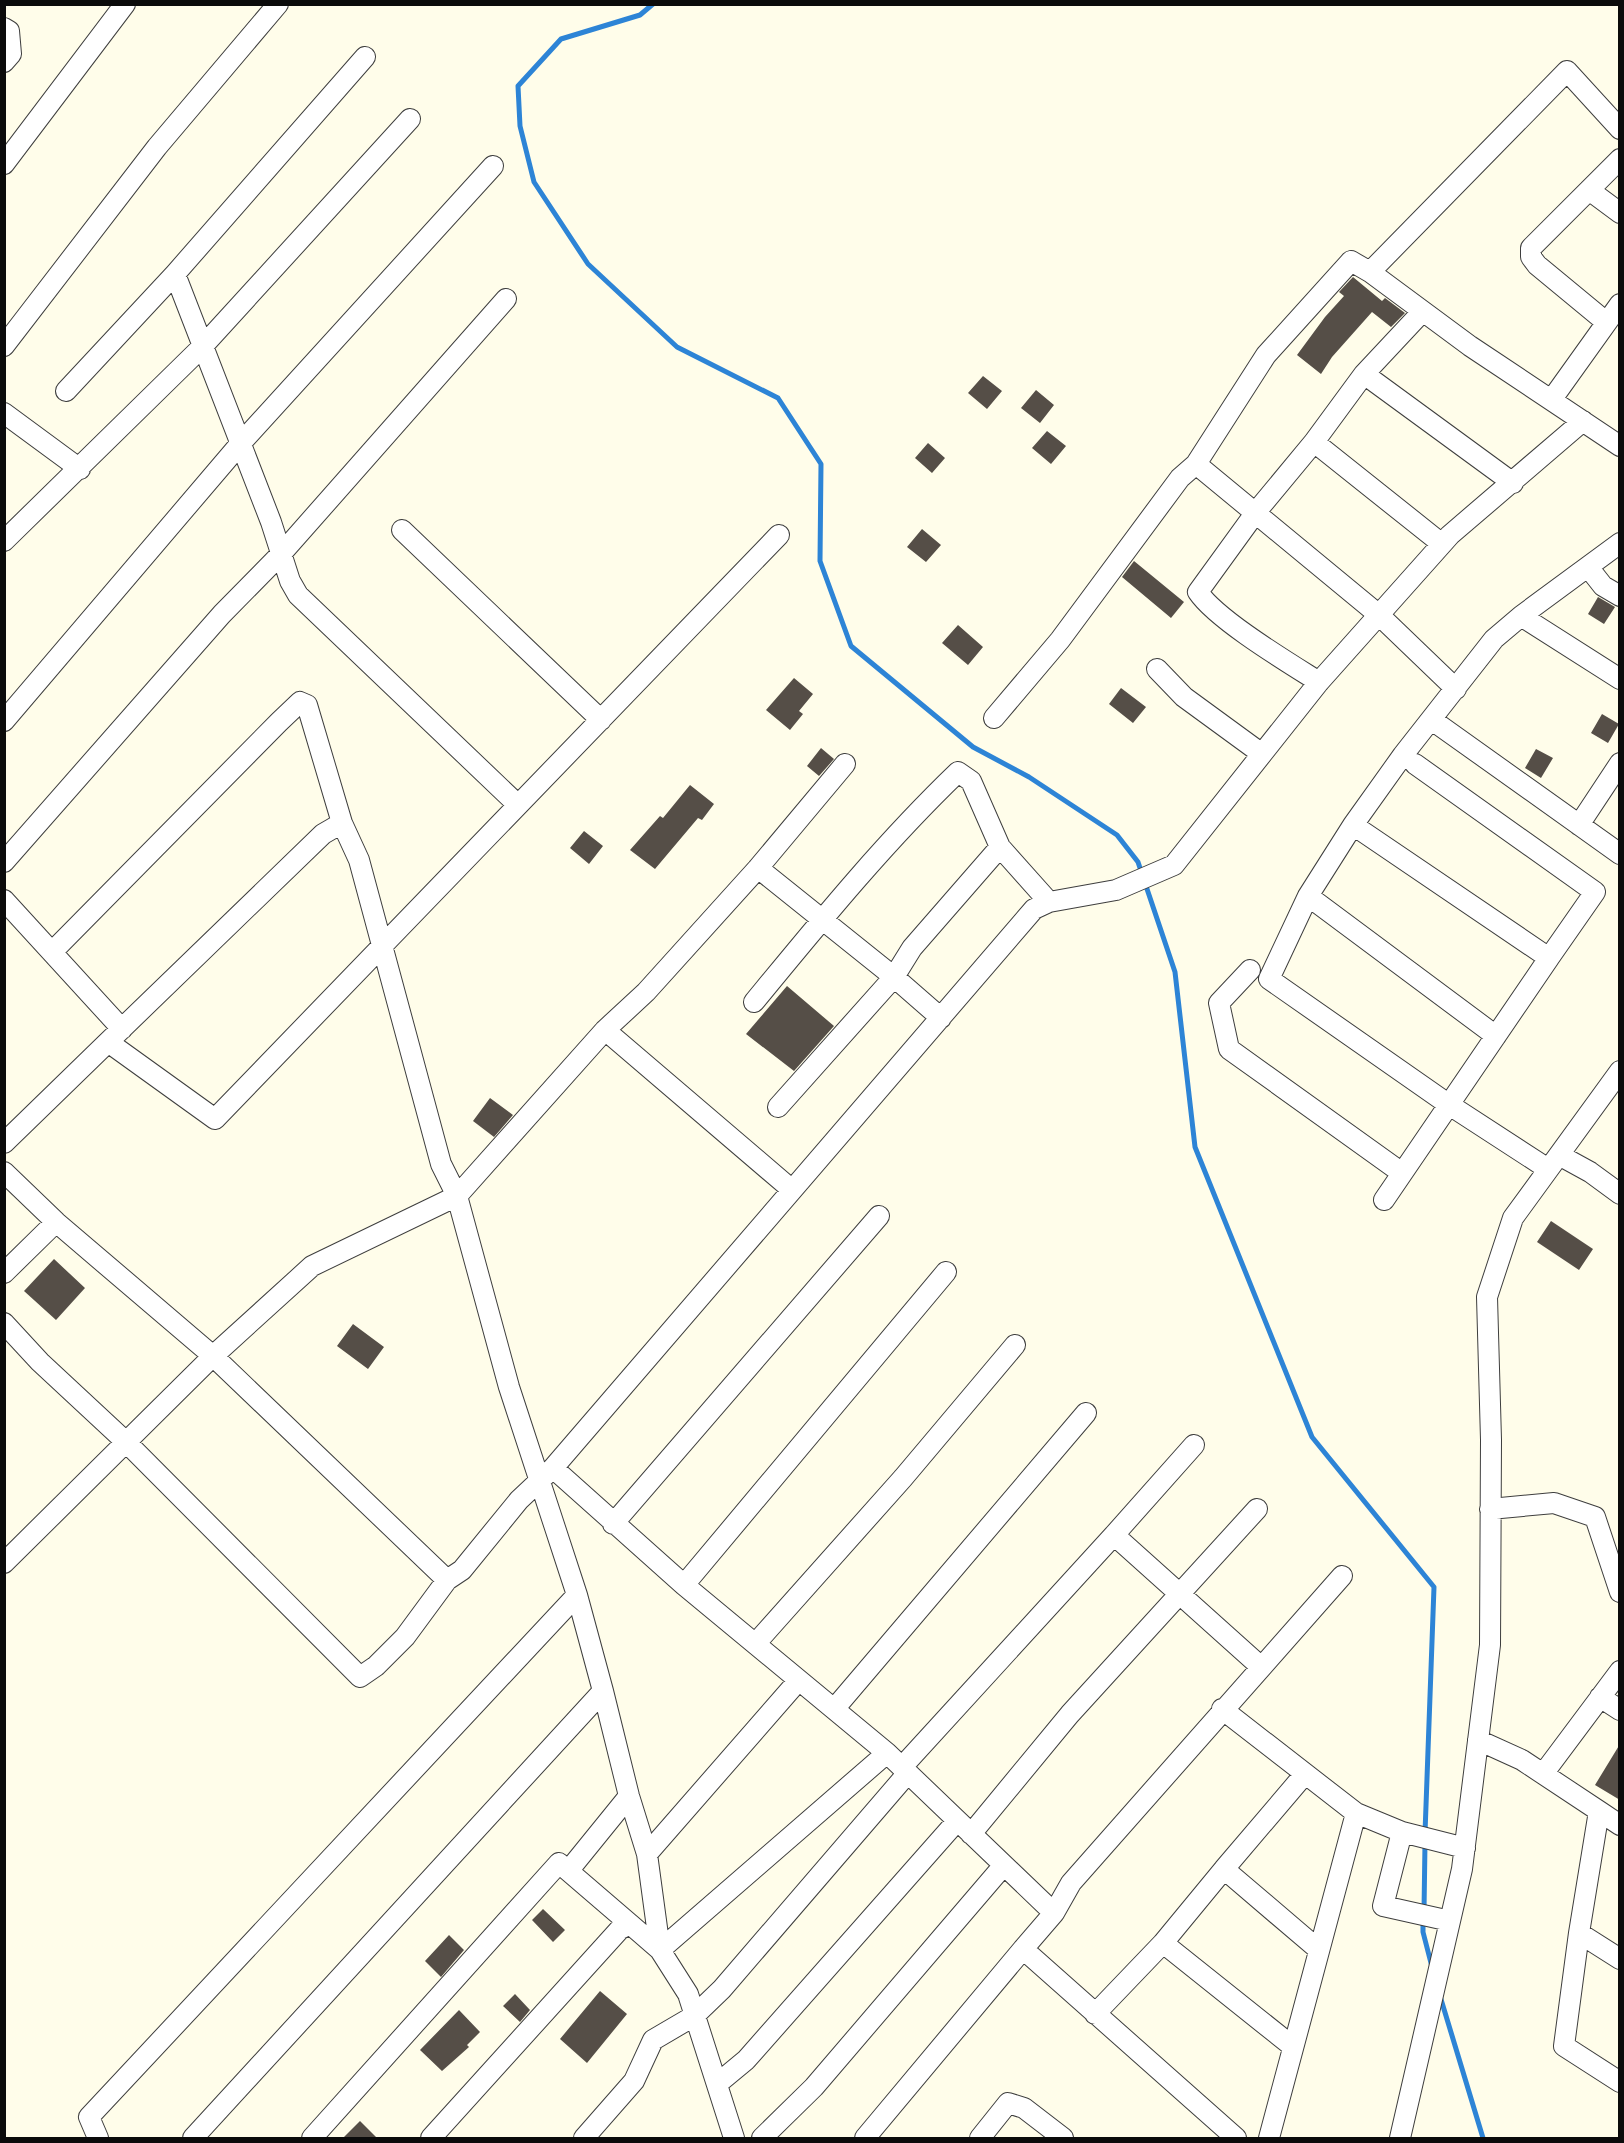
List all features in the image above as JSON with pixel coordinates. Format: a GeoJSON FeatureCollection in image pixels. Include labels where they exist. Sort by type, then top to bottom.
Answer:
{"type":"FeatureCollection","features":[{"type":"Feature","properties":{"kind":"street"},"geometry":{"type":"LineString","coordinates":[[4,164],[125,4]]}},
{"type":"Feature","properties":{"kind":"street"},"geometry":{"type":"LineString","coordinates":[[4,346],[157,147],[278,4]]}},
{"type":"Feature","properties":{"kind":"street"},"geometry":{"type":"LineString","coordinates":[[4,28],[9,31],[11,54],[4,62]]}},
{"type":"Feature","properties":{"kind":"street"},"geometry":{"type":"LineString","coordinates":[[66,392],[175,274],[365,57]]}},
{"type":"Feature","properties":{"kind":"street"},"geometry":{"type":"LineString","coordinates":[[1371,272],[1567,71],[1620,129]]}},
{"type":"Feature","properties":{"kind":"street"},"geometry":{"type":"LineString","coordinates":[[4,541],[202,347],[410,119]]}},
{"type":"Feature","properties":{"kind":"street"},"geometry":{"type":"LineString","coordinates":[[1606,322],[1537,265],[1531,256],[1531,248],[1620,159]]}},
{"type":"Feature","properties":{"kind":"street"},"geometry":{"type":"LineString","coordinates":[[4,721],[240,444],[493,166]]}},
{"type":"Feature","properties":{"kind":"street"},"geometry":{"type":"LineString","coordinates":[[1588,190],[1620,213]]}},
{"type":"Feature","properties":{"kind":"street"},"geometry":{"type":"LineString","coordinates":[[994,718],[1060,639],[1179,478],[1196,464],[1266,355],[1351,261],[1371,272],[1422,312],[1620,446]]}},
{"type":"Feature","properties":{"kind":"street"},"geometry":{"type":"LineString","coordinates":[[175,274],[271,522],[290,582],[298,595],[518,806]]}},
{"type":"Feature","properties":{"kind":"street"},"geometry":{"type":"LineString","coordinates":[[4,862],[222,614],[280,554],[506,299]]}},
{"type":"Feature","properties":{"kind":"street"},"geometry":{"type":"LineString","coordinates":[[1552,399],[1620,304]]}},
{"type":"Feature","properties":{"kind":"street"},"geometry":{"type":"LineString","coordinates":[[1319,682],[1268,649],[1199,594],[1207,579],[1256,513],[1314,442],[1364,374],[1422,312]]}},
{"type":"Feature","properties":{"kind":"street"},"geometry":{"type":"LineString","coordinates":[[1364,374],[1513,483]]}},
{"type":"Feature","properties":{"kind":"street"},"geometry":{"type":"LineString","coordinates":[[4,413],[80,469]]}},
{"type":"Feature","properties":{"kind":"street"},"geometry":{"type":"LineString","coordinates":[[4,1323],[40,1362],[126,1442],[360,1677],[376,1666],[405,1637],[447,1580],[462,1570],[519,1500],[546,1474],[1034,909],[1049,902],[1116,890],[1174,866],[1319,682],[1442,544],[1583,421]]}},
{"type":"Feature","properties":{"kind":"street"},"geometry":{"type":"LineString","coordinates":[[1314,442],[1442,544]]}},
{"type":"Feature","properties":{"kind":"street"},"geometry":{"type":"LineString","coordinates":[[1196,464],[1379,615],[1456,689]]}},
{"type":"Feature","properties":{"kind":"street"},"geometry":{"type":"LineString","coordinates":[[402,530],[601,720]]}},
{"type":"Feature","properties":{"kind":"street"},"geometry":{"type":"LineString","coordinates":[[4,900],[52,952],[115,1035],[215,1119],[780,535]]}},
{"type":"Feature","properties":{"kind":"street"},"geometry":{"type":"LineString","coordinates":[[1620,543],[1521,616],[1494,639],[1353,825],[1308,896],[1269,979],[1449,1104],[1553,1162],[1590,1172],[1620,1194]]}},
{"type":"Feature","properties":{"kind":"street"},"geometry":{"type":"LineString","coordinates":[[1588,567],[1603,585],[1620,596]]}},
{"type":"Feature","properties":{"kind":"street"},"geometry":{"type":"LineString","coordinates":[[1521,616],[1620,679]]}},
{"type":"Feature","properties":{"kind":"street"},"geometry":{"type":"LineString","coordinates":[[1157,669],[1184,697],[1262,754]]}},
{"type":"Feature","properties":{"kind":"street"},"geometry":{"type":"LineString","coordinates":[[52,952],[300,702],[307,705],[342,823],[359,860],[441,1164],[457,1196],[509,1387],[546,1474],[628,1796],[647,1854],[660,1950]]}},
{"type":"Feature","properties":{"kind":"street"},"geometry":{"type":"LineString","coordinates":[[1432,720],[1620,854]]}},
{"type":"Feature","properties":{"kind":"street"},"geometry":{"type":"LineString","coordinates":[[1579,825],[1620,763]]}},
{"type":"Feature","properties":{"kind":"street"},"geometry":{"type":"LineString","coordinates":[[4,1563],[213,1356],[312,1266],[457,1196],[606,1030],[646,992],[758,868],[845,764]]}},
{"type":"Feature","properties":{"kind":"street"},"geometry":{"type":"LineString","coordinates":[[1384,1200],[1595,892],[1414,764]]}},
{"type":"Feature","properties":{"kind":"street"},"geometry":{"type":"LineString","coordinates":[[754,1002],[923,805],[958,772],[971,781],[1000,847],[1049,902]]}},
{"type":"Feature","properties":{"kind":"street"},"geometry":{"type":"LineString","coordinates":[[5,1142],[323,834],[342,823]]}},
{"type":"Feature","properties":{"kind":"street"},"geometry":{"type":"LineString","coordinates":[[1353,825],[1549,958]]}},
{"type":"Feature","properties":{"kind":"street"},"geometry":{"type":"LineString","coordinates":[[778,1107],[894,977],[912,948],[1000,847]]}},
{"type":"Feature","properties":{"kind":"street"},"geometry":{"type":"LineString","coordinates":[[758,868],[894,977],[941,1018]]}},
{"type":"Feature","properties":{"kind":"street"},"geometry":{"type":"LineString","coordinates":[[1308,896],[1496,1036]]}},
{"type":"Feature","properties":{"kind":"street"},"geometry":{"type":"LineString","coordinates":[[1250,970],[1219,1003],[1228,1049],[1402,1173]]}},
{"type":"Feature","properties":{"kind":"street"},"geometry":{"type":"LineString","coordinates":[[606,1030],[791,1189]]}},
{"type":"Feature","properties":{"kind":"street"},"geometry":{"type":"LineString","coordinates":[[1400,2139],[1441,1962],[1443,1920],[1465,1848],[1490,1645],[1487,1297],[1513,1218],[1620,1071]]}},
{"type":"Feature","properties":{"kind":"street"},"geometry":{"type":"LineString","coordinates":[[4,1172],[56,1222],[213,1356],[447,1580]]}},
{"type":"Feature","properties":{"kind":"street"},"geometry":{"type":"LineString","coordinates":[[613,1524],[879,1216]]}},
{"type":"Feature","properties":{"kind":"street"},"geometry":{"type":"LineString","coordinates":[[4,1273],[56,1222]]}},
{"type":"Feature","properties":{"kind":"street"},"geometry":{"type":"LineString","coordinates":[[684,1585],[946,1272]]}},
{"type":"Feature","properties":{"kind":"street"},"geometry":{"type":"LineString","coordinates":[[756,1643],[903,1478],[1015,1345]]}},
{"type":"Feature","properties":{"kind":"street"},"geometry":{"type":"LineString","coordinates":[[836,1708],[1086,1413]]}},
{"type":"Feature","properties":{"kind":"street"},"geometry":{"type":"LineString","coordinates":[[584,2139],[634,2081],[653,2040],[694,2016],[722,1989],[899,1765],[1114,1535],[1194,1445]]}},
{"type":"Feature","properties":{"kind":"street"},"geometry":{"type":"LineString","coordinates":[[546,1474],[613,1524],[798,1681],[836,1708],[1054,1913]]}},
{"type":"Feature","properties":{"kind":"street"},"geometry":{"type":"LineString","coordinates":[[1490,1509],[1554,1503],[1595,1516],[1620,1592]]}},
{"type":"Feature","properties":{"kind":"street"},"geometry":{"type":"LineString","coordinates":[[717,2084],[746,2060],[964,1828],[1257,1509]]}},
{"type":"Feature","properties":{"kind":"street"},"geometry":{"type":"LineString","coordinates":[[1114,1535],[1260,1666]]}},
{"type":"Feature","properties":{"kind":"street"},"geometry":{"type":"LineString","coordinates":[[865,2139],[1054,1913],[1071,1884],[1222,1709],[1342,1576]]}},
{"type":"Feature","properties":{"kind":"street"},"geometry":{"type":"LineString","coordinates":[[98,2139],[89,2117],[577,1595]]}},
{"type":"Feature","properties":{"kind":"street"},"geometry":{"type":"LineString","coordinates":[[1543,1774],[1620,1671]]}},
{"type":"Feature","properties":{"kind":"street"},"geometry":{"type":"LineString","coordinates":[[647,1854],[798,1681]]}},
{"type":"Feature","properties":{"kind":"street"},"geometry":{"type":"LineString","coordinates":[[193,2139],[603,1691]]}},
{"type":"Feature","properties":{"kind":"street"},"geometry":{"type":"LineString","coordinates":[[1600,1697],[1620,1710]]}},
{"type":"Feature","properties":{"kind":"street"},"geometry":{"type":"LineString","coordinates":[[1222,1709],[1304,1775],[1356,1813],[1407,1833],[1465,1848]]}},
{"type":"Feature","properties":{"kind":"street"},"geometry":{"type":"LineString","coordinates":[[1478,1740],[1522,1760],[1620,1825]]}},
{"type":"Feature","properties":{"kind":"street"},"geometry":{"type":"LineString","coordinates":[[660,1950],[899,1765]]}},
{"type":"Feature","properties":{"kind":"street"},"geometry":{"type":"LineString","coordinates":[[1095,2014],[1163,1943],[1304,1775]]}},
{"type":"Feature","properties":{"kind":"street"},"geometry":{"type":"LineString","coordinates":[[569,1870],[628,1796]]}},
{"type":"Feature","properties":{"kind":"street"},"geometry":{"type":"LineString","coordinates":[[1599,1811],[1579,1933],[1564,2046],[1620,2082]]}},
{"type":"Feature","properties":{"kind":"street"},"geometry":{"type":"LineString","coordinates":[[1269,2139],[1356,1813]]}},
{"type":"Feature","properties":{"kind":"street"},"geometry":{"type":"LineString","coordinates":[[1407,1833],[1383,1906],[1443,1920]]}},
{"type":"Feature","properties":{"kind":"street"},"geometry":{"type":"LineString","coordinates":[[312,2139],[559,1863],[660,1950],[688,1994],[734,2139]]}},
{"type":"Feature","properties":{"kind":"street"},"geometry":{"type":"LineString","coordinates":[[762,2139],[814,2087],[1004,1865]]}},
{"type":"Feature","properties":{"kind":"street"},"geometry":{"type":"LineString","coordinates":[[1224,1869],[1319,1950]]}},
{"type":"Feature","properties":{"kind":"street"},"geometry":{"type":"LineString","coordinates":[[431,2139],[620,1929],[630,1924]]}},
{"type":"Feature","properties":{"kind":"street"},"geometry":{"type":"LineString","coordinates":[[1579,1933],[1620,1959]]}},
{"type":"Feature","properties":{"kind":"street"},"geometry":{"type":"LineString","coordinates":[[1163,1943],[1292,2046]]}},
{"type":"Feature","properties":{"kind":"street"},"geometry":{"type":"LineString","coordinates":[[1023,1948],[1236,2139]]}},
{"type":"Feature","properties":{"kind":"street"},"geometry":{"type":"LineString","coordinates":[[980,2139],[1008,2103],[1024,2108],[1063,2139]]}},
{"type":"Feature","properties":{"kind":"building"},"geometry":{"type":"Polygon","coordinates":[[[1353,277],[1382,301],[1385,298],[1405,313],[1391,327],[1372,312],[1332,357],[1321,374],[1297,355],[1344,296],[1339,292],[1353,277]]]}},
{"type":"Feature","properties":{"kind":"building"},"geometry":{"type":"Polygon","coordinates":[[[983,376],[1002,391],[987,409],[968,393],[983,376]]]}},
{"type":"Feature","properties":{"kind":"building"},"geometry":{"type":"Polygon","coordinates":[[[1036,390],[1054,405],[1040,423],[1021,408],[1036,390]]]}},
{"type":"Feature","properties":{"kind":"building"},"geometry":{"type":"Polygon","coordinates":[[[1047,431],[1066,446],[1051,464],[1032,448],[1047,431]]]}},
{"type":"Feature","properties":{"kind":"building"},"geometry":{"type":"Polygon","coordinates":[[[928,443],[945,458],[932,473],[915,458],[928,443]]]}},
{"type":"Feature","properties":{"kind":"building"},"geometry":{"type":"Polygon","coordinates":[[[922,529],[941,545],[926,562],[907,547],[922,529]]]}},
{"type":"Feature","properties":{"kind":"building"},"geometry":{"type":"Polygon","coordinates":[[[1134,561],[1184,602],[1171,618],[1122,577],[1134,561]]]}},
{"type":"Feature","properties":{"kind":"building"},"geometry":{"type":"Polygon","coordinates":[[[1598,597],[1615,607],[1604,624],[1588,614],[1598,597]]]}},
{"type":"Feature","properties":{"kind":"building"},"geometry":{"type":"Polygon","coordinates":[[[958,625],[983,647],[968,665],[942,643],[958,625]]]}},
{"type":"Feature","properties":{"kind":"building"},"geometry":{"type":"Polygon","coordinates":[[[794,678],[813,694],[799,711],[803,714],[790,730],[766,710],[794,678]]]}},
{"type":"Feature","properties":{"kind":"building"},"geometry":{"type":"Polygon","coordinates":[[[1121,688],[1146,707],[1133,723],[1109,704],[1121,688]]]}},
{"type":"Feature","properties":{"kind":"building"},"geometry":{"type":"Polygon","coordinates":[[[1602,714],[1619,724],[1608,743],[1591,733],[1602,714]]]}},
{"type":"Feature","properties":{"kind":"building"},"geometry":{"type":"Polygon","coordinates":[[[821,748],[834,759],[819,776],[807,766],[821,748]]]}},
{"type":"Feature","properties":{"kind":"building"},"geometry":{"type":"Polygon","coordinates":[[[1536,749],[1553,758],[1541,778],[1525,768],[1536,749]]]}},
{"type":"Feature","properties":{"kind":"building"},"geometry":{"type":"Polygon","coordinates":[[[690,785],[714,804],[702,820],[698,818],[655,869],[630,850],[660,816],[663,818],[690,785]]]}},
{"type":"Feature","properties":{"kind":"building"},"geometry":{"type":"Polygon","coordinates":[[[584,831],[603,846],[589,864],[570,848],[584,831]]]}},
{"type":"Feature","properties":{"kind":"building"},"geometry":{"type":"Polygon","coordinates":[[[787,986],[834,1026],[794,1071],[746,1034],[787,986]]]}},
{"type":"Feature","properties":{"kind":"building"},"geometry":{"type":"Polygon","coordinates":[[[490,1098],[513,1115],[494,1137],[473,1121],[490,1098]]]}},
{"type":"Feature","properties":{"kind":"building"},"geometry":{"type":"Polygon","coordinates":[[[1551,1221],[1593,1249],[1579,1270],[1537,1242],[1551,1221]]]}},
{"type":"Feature","properties":{"kind":"building"},"geometry":{"type":"Polygon","coordinates":[[[54,1259],[85,1288],[56,1320],[24,1291],[54,1259]]]}},
{"type":"Feature","properties":{"kind":"building"},"geometry":{"type":"Polygon","coordinates":[[[353,1324],[384,1347],[368,1369],[337,1346],[353,1324]]]}},
{"type":"Feature","properties":{"kind":"building"},"geometry":{"type":"Polygon","coordinates":[[[1620,1744],[1620,1800],[1595,1785],[1620,1744]]]}},
{"type":"Feature","properties":{"kind":"building"},"geometry":{"type":"Polygon","coordinates":[[[543,1909],[565,1930],[553,1942],[532,1920],[543,1909]]]}},
{"type":"Feature","properties":{"kind":"building"},"geometry":{"type":"Polygon","coordinates":[[[449,1935],[464,1950],[441,1977],[425,1961],[449,1935]]]}},
{"type":"Feature","properties":{"kind":"building"},"geometry":{"type":"Polygon","coordinates":[[[600,1991],[627,2014],[587,2063],[560,2039],[600,1991]]]}},
{"type":"Feature","properties":{"kind":"building"},"geometry":{"type":"Polygon","coordinates":[[[515,1994],[530,2010],[520,2022],[503,2006],[515,1994]]]}},
{"type":"Feature","properties":{"kind":"building"},"geometry":{"type":"Polygon","coordinates":[[[459,2010],[480,2032],[467,2045],[469,2047],[442,2071],[420,2050],[459,2010]]]}},
{"type":"Feature","properties":{"kind":"building"},"geometry":{"type":"Polygon","coordinates":[[[360,2121],[378,2139],[342,2139],[360,2121]]]}},
{"type":"Feature","properties":{"kind":"waterway"},"geometry":{"type":"LineString","coordinates":[[653,4],[640,15],[561,39],[518,86],[520,126],[534,182],[588,264],[677,347],[778,398],[821,464],[820,561],[851,646],[973,747],[1029,777],[1117,835],[1138,862],[1142,874]]}},
{"type":"Feature","properties":{"kind":"waterway"},"geometry":{"type":"LineString","coordinates":[[1145,883],[1175,972],[1195,1147],[1312,1437],[1434,1587],[1425,1833]]}},
{"type":"Feature","properties":{"kind":"waterway"},"geometry":{"type":"LineString","coordinates":[[1424,1911],[1425,1843]]}},
{"type":"Feature","properties":{"kind":"waterway"},"geometry":{"type":"LineString","coordinates":[[1423,1921],[1423,1932],[1432,1967]]}},
{"type":"Feature","properties":{"kind":"waterway"},"geometry":{"type":"LineString","coordinates":[[1440,1996],[1483,2138]]}}]}
